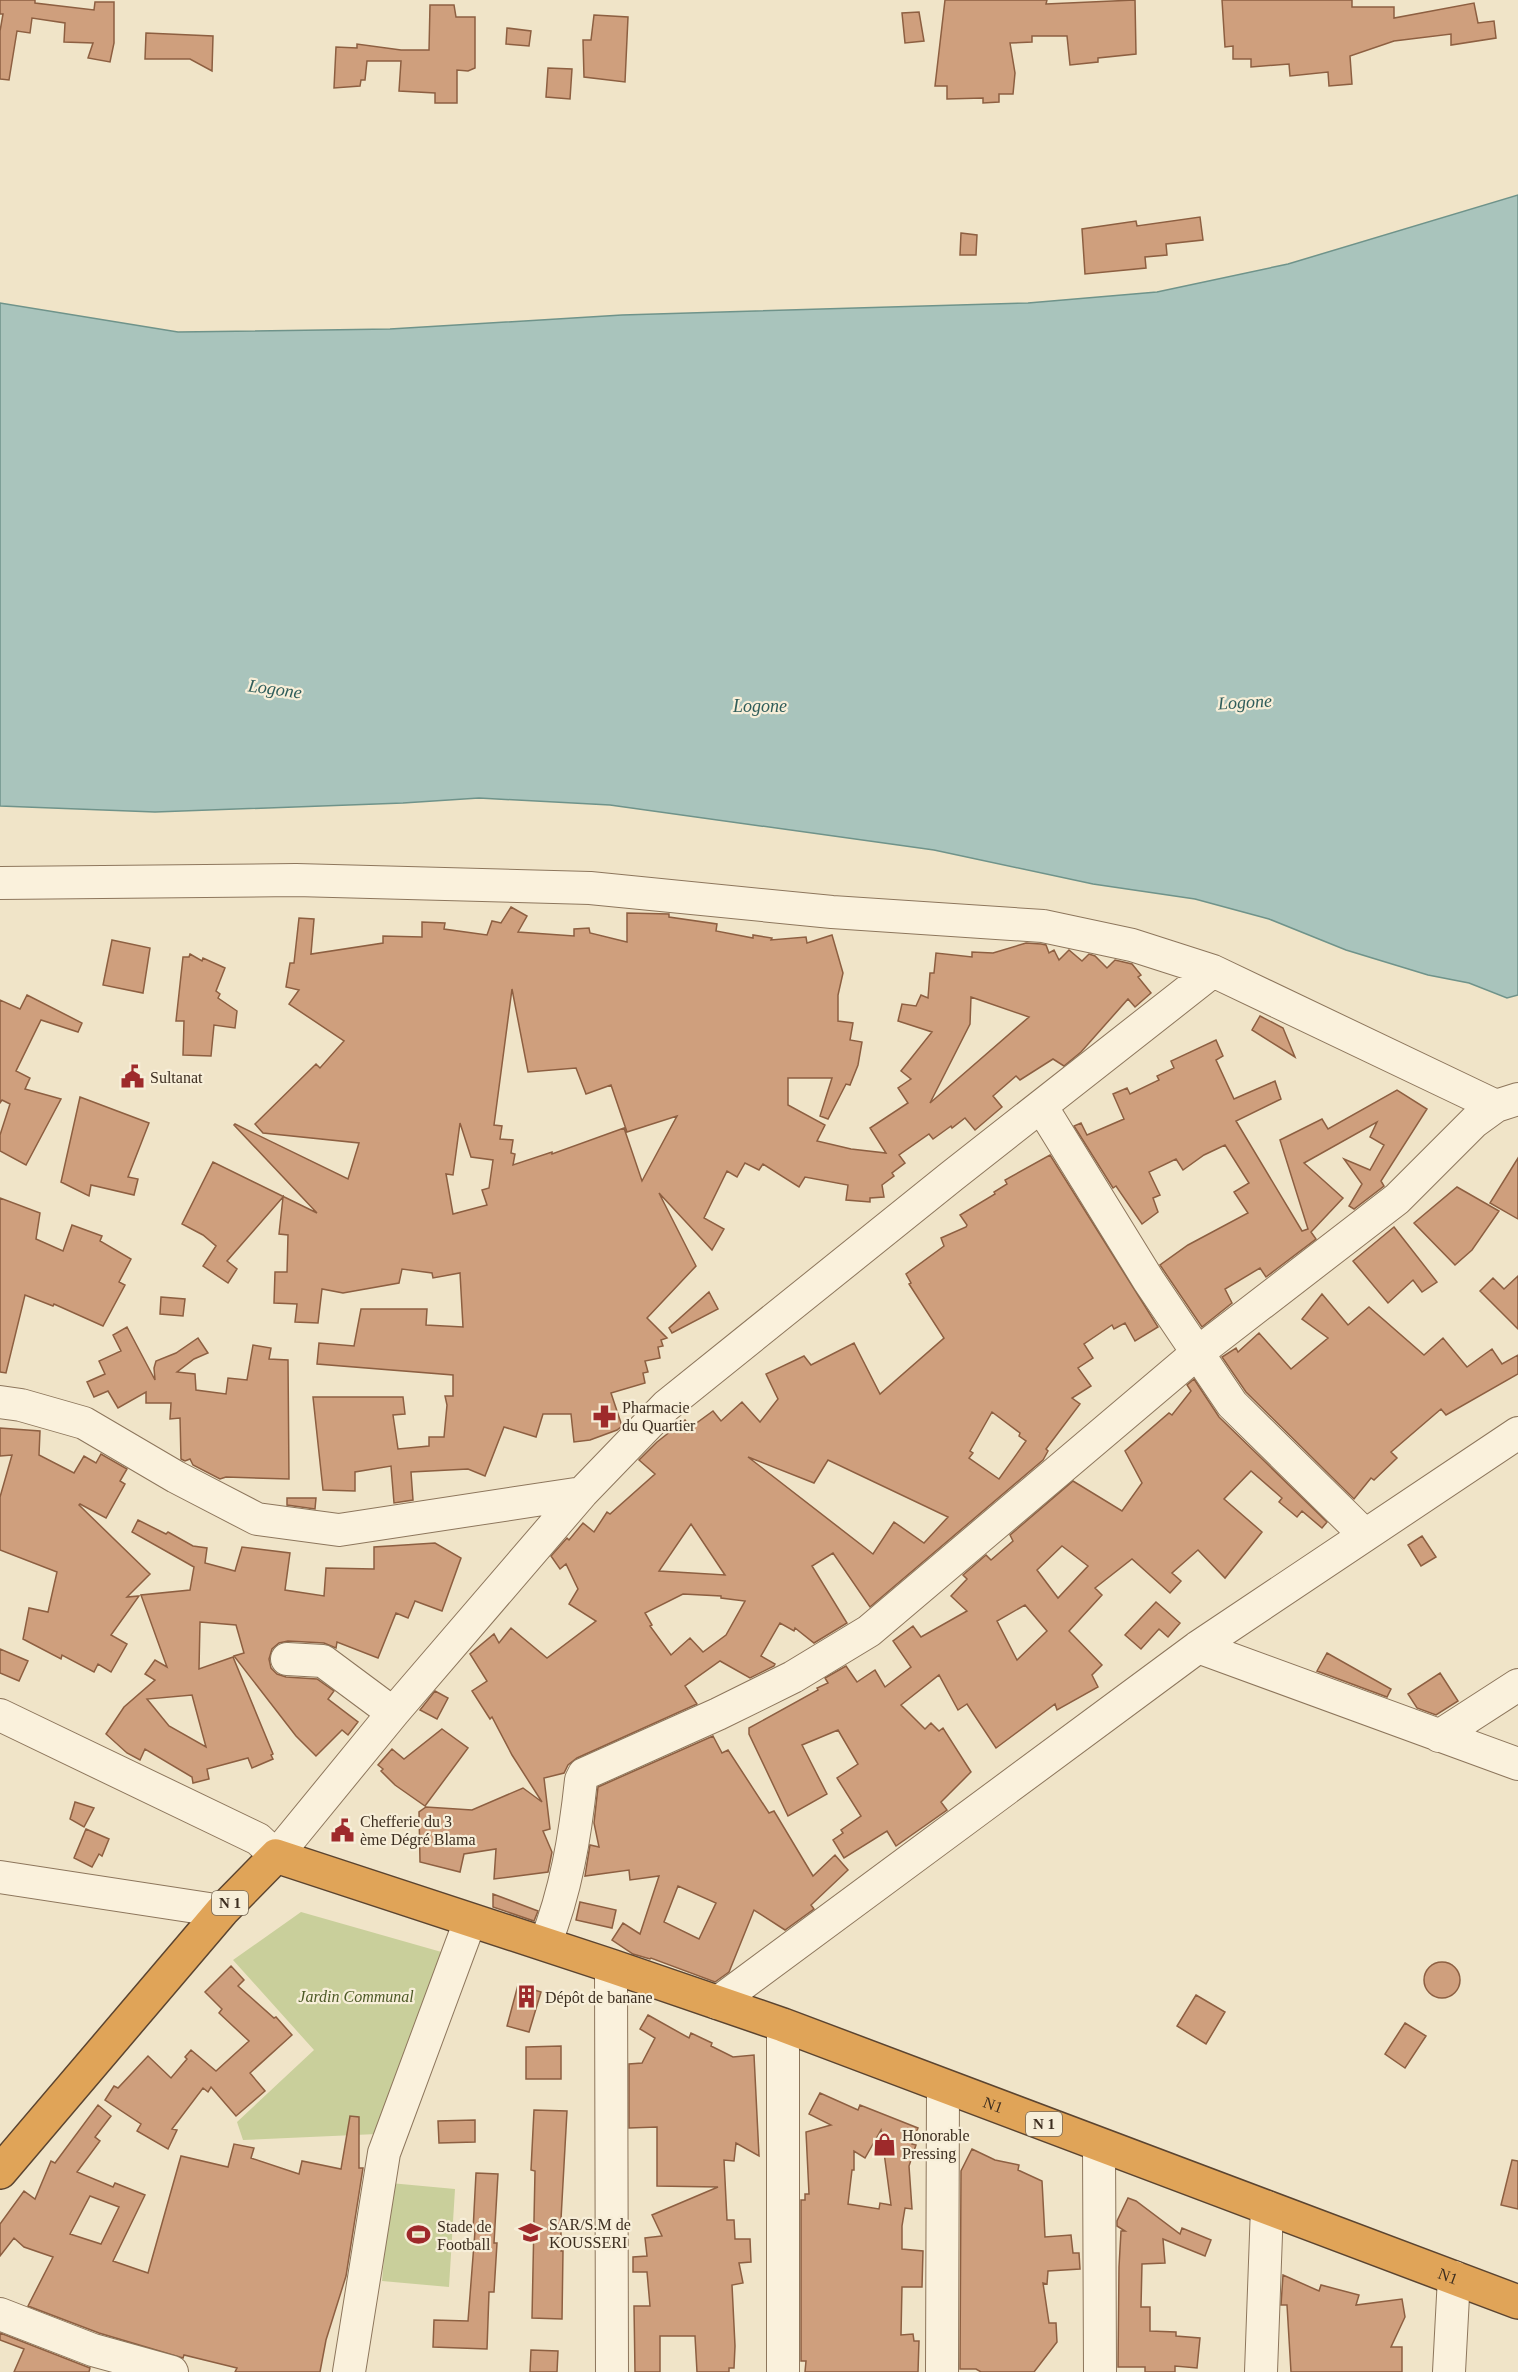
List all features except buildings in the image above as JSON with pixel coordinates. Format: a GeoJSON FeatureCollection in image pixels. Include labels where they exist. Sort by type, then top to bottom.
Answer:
{"type":"FeatureCollection","features":[{"type":"Feature","properties":{"kind":"highway","name":"N 1"},"geometry":{"type":"LineString","coordinates":[[1,2170],[222,1911],[276,1856],[554,1948]]}},
{"type":"Feature","properties":{"kind":"highway","name":"N1"},"geometry":{"type":"LineString","coordinates":[[554,1948],[783,2025],[1518,2302]]}},
{"type":"Feature","properties":{"kind":"street"},"geometry":{"type":"LineString","coordinates":[[0,884],[296,880],[590,888],[832,912],[1043,926],[1132,945],[1213,971],[1507,1102]]}},
{"type":"Feature","properties":{"kind":"street"},"geometry":{"type":"LineString","coordinates":[[0,1715],[258,1839],[276,1856],[393,1713],[582,1492],[666,1407],[1213,971]]}},
{"type":"Feature","properties":{"kind":"street"},"geometry":{"type":"LineString","coordinates":[[554,1948],[553,1923],[575,1840],[581,1780],[584,1774],[718,1714],[793,1677],[869,1631],[1196,1354],[1397,1199],[1474,1122],[1507,1102]]}},
{"type":"Feature","properties":{"kind":"street"},"geometry":{"type":"LineString","coordinates":[[1041,1106],[1196,1354],[1232,1404],[1365,1535]]}},
{"type":"Feature","properties":{"kind":"street"},"geometry":{"type":"LineString","coordinates":[[0,1402],[84,1423],[176,1477],[258,1519],[339,1530],[582,1492]]}},
{"type":"Feature","properties":{"kind":"street"},"geometry":{"type":"LineString","coordinates":[[717,2003],[1198,1647],[1518,1433]]}},
{"type":"Feature","properties":{"kind":"street"},"geometry":{"type":"LineString","coordinates":[[1198,1647],[1518,1764]]}},
{"type":"Feature","properties":{"kind":"street"},"geometry":{"type":"LineString","coordinates":[[287,1659],[323,1661],[393,1713]]}},
{"type":"Feature","properties":{"kind":"street"},"geometry":{"type":"LineString","coordinates":[[1439,1736],[1518,1685]]}},
{"type":"Feature","properties":{"kind":"street"},"geometry":{"type":"LineString","coordinates":[[0,1877],[222,1911]]}},
{"type":"Feature","properties":{"kind":"street"},"geometry":{"type":"LineString","coordinates":[[349,2372],[384,2153],[470,1921]]}},
{"type":"Feature","properties":{"kind":"street"},"geometry":{"type":"LineString","coordinates":[[610,1965],[612,2372]]}},
{"type":"Feature","properties":{"kind":"street"},"geometry":{"type":"LineString","coordinates":[[783,2025],[783,2372]]}},
{"type":"Feature","properties":{"kind":"street"},"geometry":{"type":"LineString","coordinates":[[942,2372],[943,2086]]}},
{"type":"Feature","properties":{"kind":"street"},"geometry":{"type":"LineString","coordinates":[[1099,2145],[1100,2372]]}},
{"type":"Feature","properties":{"kind":"street"},"geometry":{"type":"LineString","coordinates":[[1261,2372],[1267,2207]]}},
{"type":"Feature","properties":{"kind":"street"},"geometry":{"type":"LineString","coordinates":[[1449,2372],[1454,2277]]}},
{"type":"Feature","properties":{"kind":"street"},"geometry":{"type":"LineString","coordinates":[[0,2314],[93,2350],[172,2372]]}},
{"type":"Feature","properties":{"kind":"green space","name":"Jardin Communal"},"geometry":{"type":"Polygon","coordinates":[[[301,1912],[445,1953],[377,2134],[243,2140],[237,2122],[314,2050],[233,1960],[301,1912]]]}},
{"type":"Feature","properties":{"kind":"green space","name":"Stade de Football"},"geometry":{"type":"Polygon","coordinates":[[[390,2183],[455,2189],[449,2287],[382,2281],[390,2183]]]}},
{"type":"Feature","properties":{"kind":"water","name":"Logone"},"geometry":{"type":"Polygon","coordinates":[[[1518,195],[1518,995],[1507,998],[1469,983],[1428,975],[1346,950],[1269,919],[1195,899],[1093,884],[934,850],[610,805],[479,798],[155,812],[0,806],[0,303],[178,332],[390,329],[622,315],[1028,303],[1157,292],[1288,264],[1518,195]]]}},
{"type":"Feature","properties":{"kind":"place","name":"Sultanat"},"geometry":{"type":"Point","coordinates":[132,1077]}},
{"type":"Feature","properties":{"kind":"place","name":"Pharmacie du Quartier"},"geometry":{"type":"Point","coordinates":[604,1416]}},
{"type":"Feature","properties":{"kind":"place","name":"Chefferie du 3 ème Dégré Blama"},"geometry":{"type":"Point","coordinates":[342,1830]}},
{"type":"Feature","properties":{"kind":"place","name":"Dépôt de banane"},"geometry":{"type":"Point","coordinates":[527,1997]}},
{"type":"Feature","properties":{"kind":"place","name":"Honorable Pressing"},"geometry":{"type":"Point","coordinates":[884,2144]}},
{"type":"Feature","properties":{"kind":"place","name":"SAR/S.M de KOUSSERI"},"geometry":{"type":"Point","coordinates":[531,2233]}},
{"type":"Feature","properties":{"kind":"place","name":"Stade de Football"},"geometry":{"type":"Point","coordinates":[419,2235]}}]}
